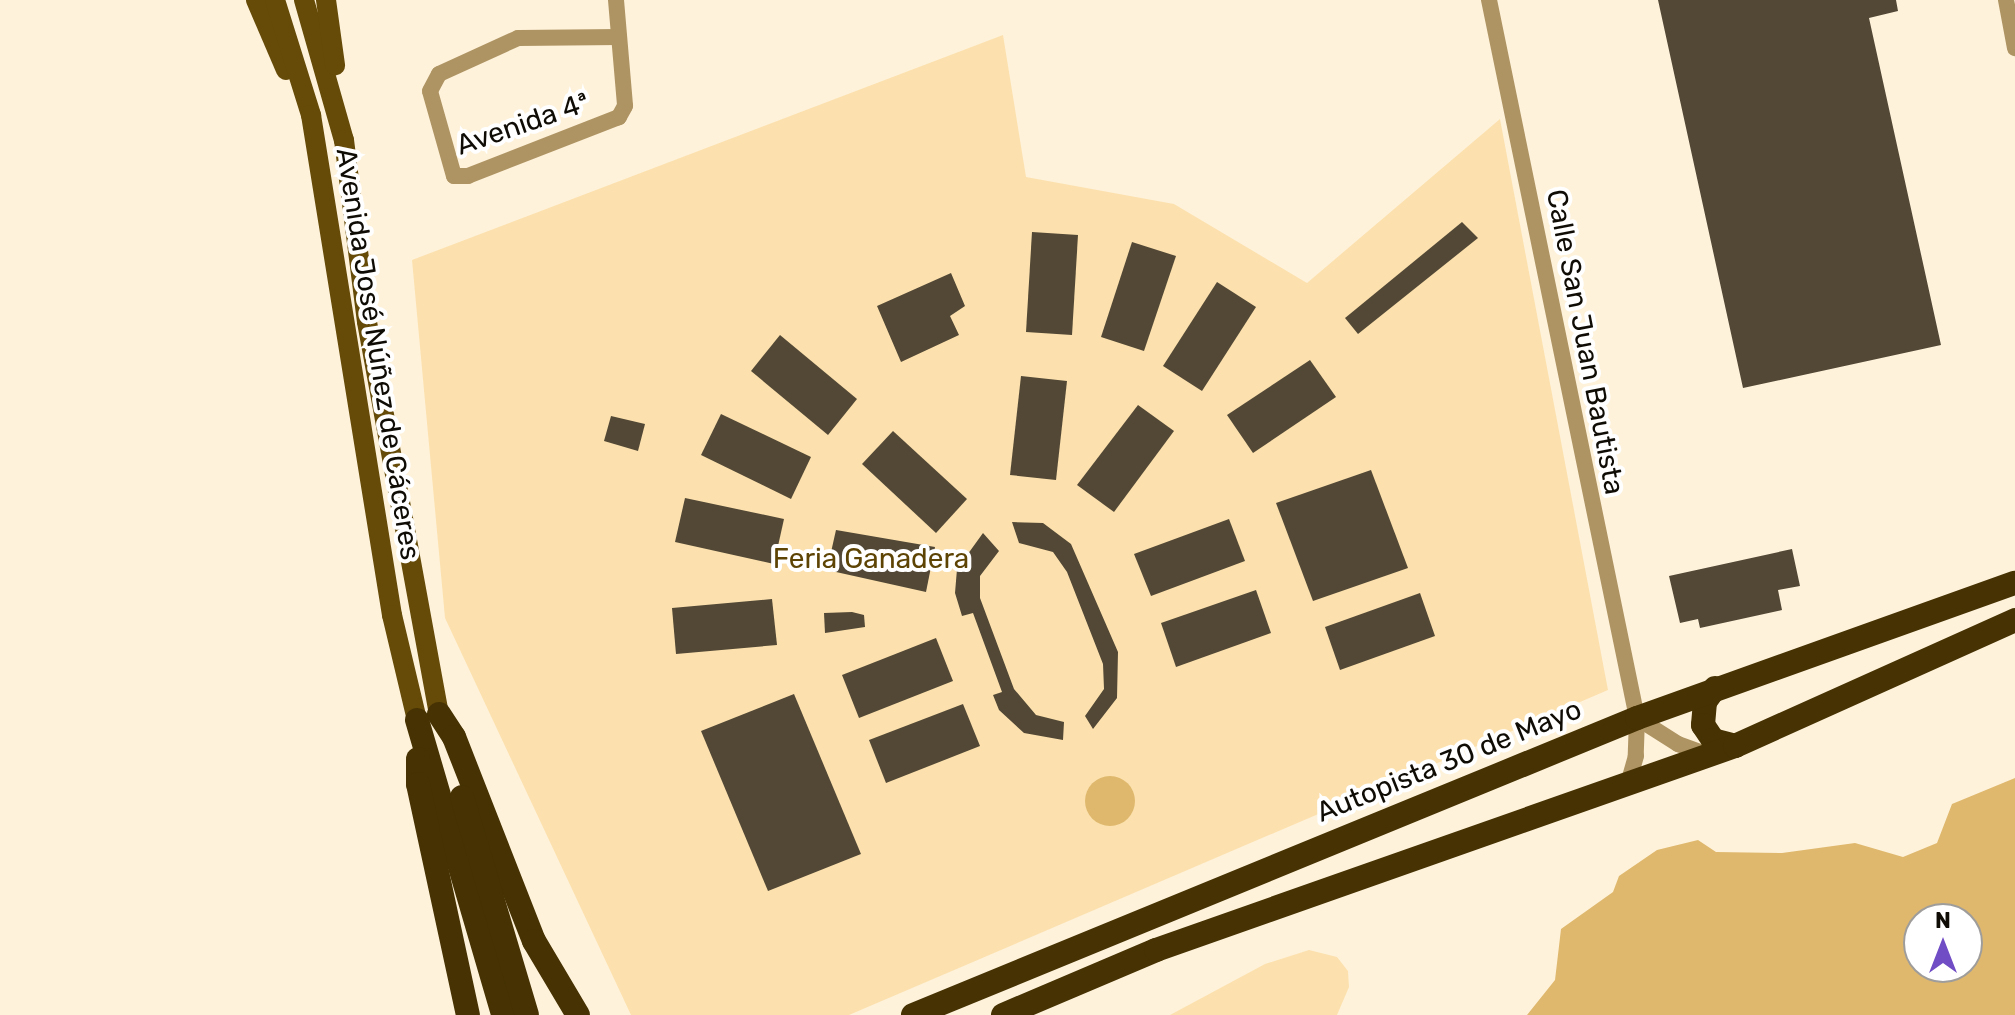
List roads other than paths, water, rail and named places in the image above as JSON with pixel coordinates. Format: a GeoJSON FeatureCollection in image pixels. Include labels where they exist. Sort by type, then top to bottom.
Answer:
{"type":"FeatureCollection","features":[{"type":"Feature","properties":{"kind":"highway","name":"Autopista 30 de Mayo"},"geometry":{"type":"LineString","coordinates":[[913,1015],[1634,706],[1715,688],[2015,583]]}},
{"type":"Feature","properties":{"kind":"highway"},"geometry":{"type":"LineString","coordinates":[[1003,1015],[1156,950],[1735,746],[2015,620]]}},
{"type":"Feature","properties":{"kind":"highway"},"geometry":{"type":"LineString","coordinates":[[1715,688],[1705,702],[1703,725],[1713,740],[1735,746]]}},
{"type":"Feature","properties":{"kind":"highway"},"geometry":{"type":"LineString","coordinates":[[428,717],[418,784],[468,1015]]}},
{"type":"Feature","properties":{"kind":"highway"},"geometry":{"type":"LineString","coordinates":[[428,717],[503,1015]]}},
{"type":"Feature","properties":{"kind":"highway"},"geometry":{"type":"LineString","coordinates":[[428,717],[527,1015]]}},
{"type":"Feature","properties":{"kind":"highway"},"geometry":{"type":"LineString","coordinates":[[428,717],[454,737],[534,941],[578,1015]]}},
{"type":"Feature","properties":{"kind":"main road"},"geometry":{"type":"LineString","coordinates":[[256,0],[317,150]]}},
{"type":"Feature","properties":{"kind":"main road","name":"Avenida José Núñez de Cáceres"},"geometry":{"type":"LineString","coordinates":[[275,0],[317,150],[392,615],[428,717]]}},
{"type":"Feature","properties":{"kind":"main road","name":"Avenida José Núñez de Cáceres"},"geometry":{"type":"LineString","coordinates":[[304,0],[344,140],[367,322],[428,717]]}},
{"type":"Feature","properties":{"kind":"main road"},"geometry":{"type":"LineString","coordinates":[[326,0],[344,140]]}},
{"type":"Feature","properties":{"kind":"street"},"geometry":{"type":"LineString","coordinates":[[616,0],[619,37]]}},
{"type":"Feature","properties":{"kind":"street","name":"Calle San Juan Bautista"},"geometry":{"type":"LineString","coordinates":[[1489,0],[1634,706],[1628,784]]}},
{"type":"Feature","properties":{"kind":"street"},"geometry":{"type":"LineString","coordinates":[[2006,0],[2015,48]]}},
{"type":"Feature","properties":{"kind":"street","name":"Avenida 4ª"},"geometry":{"type":"LineString","coordinates":[[619,37],[625,106],[619,117],[459,179],[448,164],[430,91],[439,74],[518,38],[619,37]]}},
{"type":"Feature","properties":{"kind":"street"},"geometry":{"type":"LineString","coordinates":[[1634,706],[1678,744],[1709,755]]}},
{"type":"Feature","properties":{"kind":"park label","name":"Feria Ganadera"},"geometry":{"type":"Point","coordinates":[871,559]}}]}
